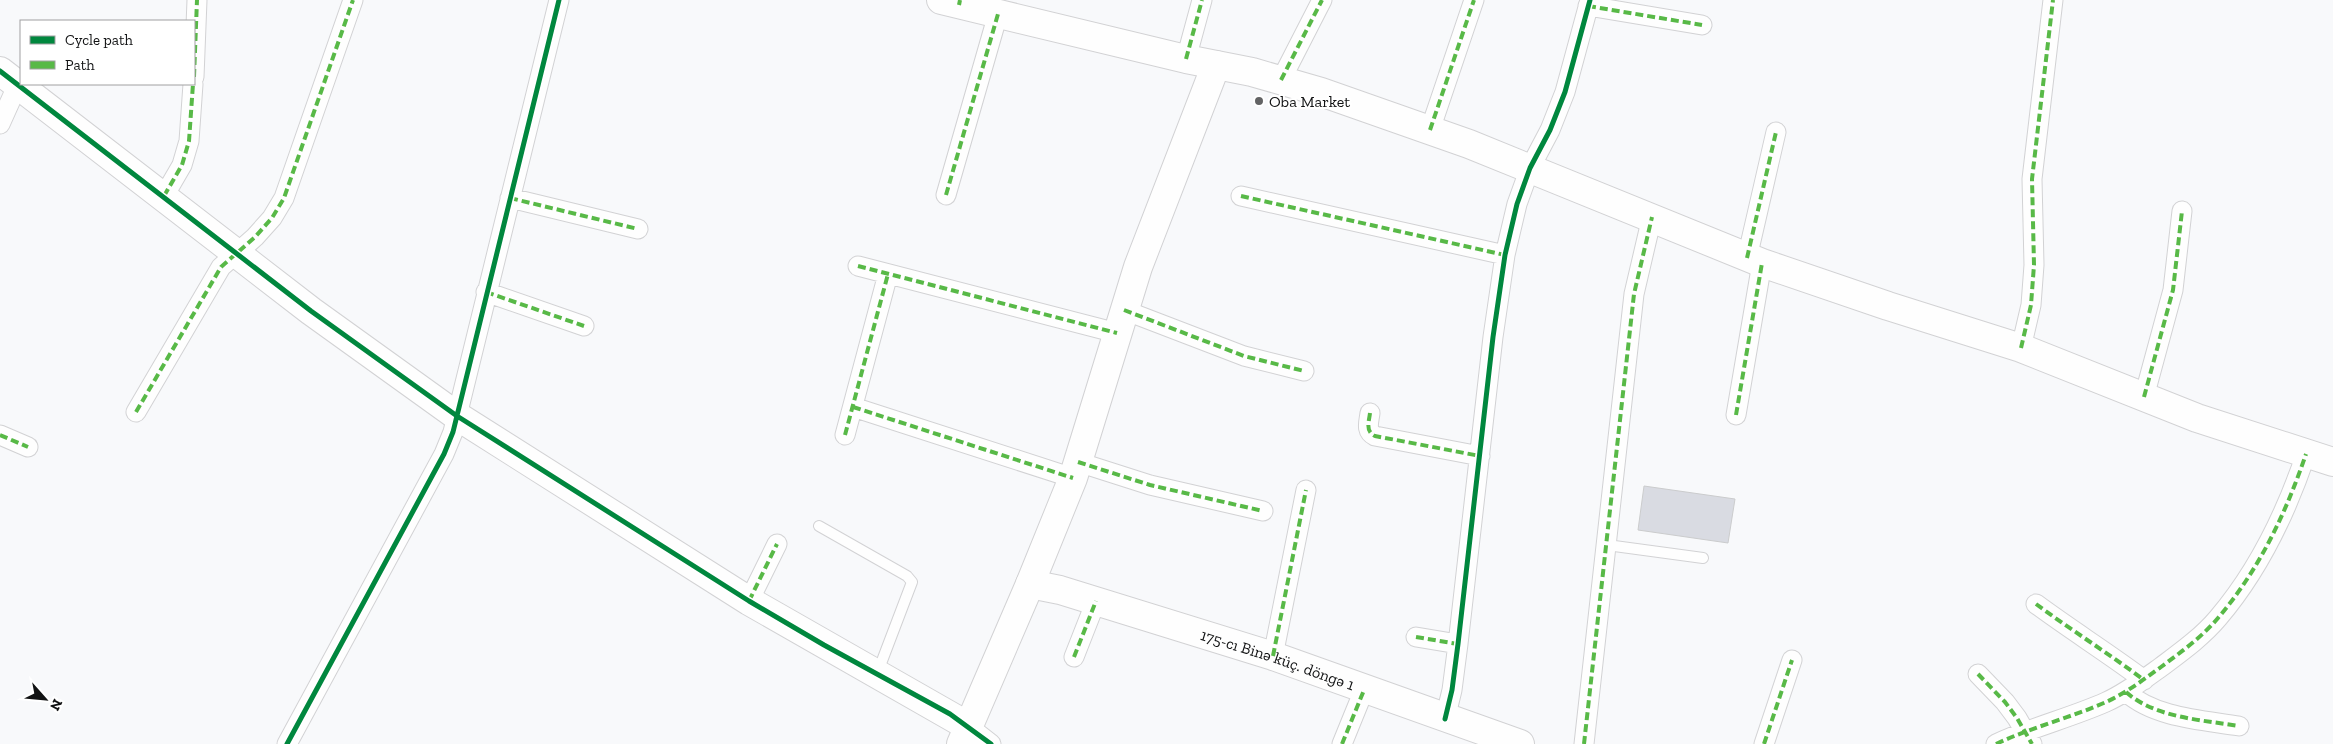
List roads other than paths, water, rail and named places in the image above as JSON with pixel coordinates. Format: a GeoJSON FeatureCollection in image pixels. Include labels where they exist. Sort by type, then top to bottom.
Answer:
{"type":"FeatureCollection","features":[{"type":"Feature","properties":{"kind":"street"},"geometry":{"type":"LineString","coordinates":[[195,51],[197,0]]}},
{"type":"Feature","properties":{"kind":"street"},"geometry":{"type":"LineString","coordinates":[[136,412],[221,267],[255,237],[272,218],[284,198],[353,0]]}},
{"type":"Feature","properties":{"kind":"street"},"geometry":{"type":"LineString","coordinates":[[287,744],[444,454],[457,416],[559,0]]}},
{"type":"Feature","properties":{"kind":"street"},"geometry":{"type":"LineString","coordinates":[[1186,59],[1202,0]]}},
{"type":"Feature","properties":{"kind":"street"},"geometry":{"type":"LineString","coordinates":[[1281,80],[1322,0]]}},
{"type":"Feature","properties":{"kind":"street"},"geometry":{"type":"LineString","coordinates":[[1430,130],[1474,0]]}},
{"type":"Feature","properties":{"kind":"street"},"geometry":{"type":"LineString","coordinates":[[2021,348],[2030,305],[2034,265],[2032,180],[2053,0]]}},
{"type":"Feature","properties":{"kind":"street"},"geometry":{"type":"LineString","coordinates":[[953,2],[1186,59],[1281,80],[1430,130],[1530,168],[1755,260],[1888,306],[2021,348],[2197,418],[2333,462]]}},
{"type":"Feature","properties":{"kind":"street"},"geometry":{"type":"LineString","coordinates":[[1445,719],[1452,690],[1458,644],[1493,336],[1505,255],[1517,204],[1530,168],[1550,130],[1565,92],[1589,3],[1702,25]]}},
{"type":"Feature","properties":{"kind":"street"},"geometry":{"type":"LineString","coordinates":[[946,195],[998,14]]}},
{"type":"Feature","properties":{"kind":"street"},"geometry":{"type":"LineString","coordinates":[[964,735],[1030,584],[1076,470],[1138,267],[1216,65]]}},
{"type":"Feature","properties":{"kind":"street"},"geometry":{"type":"LineString","coordinates":[[0,124],[9,78],[340,332],[457,416],[749,601],[876,675],[964,735],[991,744]]}},
{"type":"Feature","properties":{"kind":"street"},"geometry":{"type":"LineString","coordinates":[[164,196],[182,165],[189,141],[194,85]]}},
{"type":"Feature","properties":{"kind":"street"},"geometry":{"type":"LineString","coordinates":[[1736,415],[1755,260],[1776,132]]}},
{"type":"Feature","properties":{"kind":"street"},"geometry":{"type":"LineString","coordinates":[[1241,196],[1505,255]]}},
{"type":"Feature","properties":{"kind":"street"},"geometry":{"type":"LineString","coordinates":[[510,198],[638,229]]}},
{"type":"Feature","properties":{"kind":"street"},"geometry":{"type":"LineString","coordinates":[[2144,397],[2173,290],[2182,211]]}},
{"type":"Feature","properties":{"kind":"street"},"geometry":{"type":"LineString","coordinates":[[1584,744],[1634,294],[1652,217]]}},
{"type":"Feature","properties":{"kind":"street"},"geometry":{"type":"LineString","coordinates":[[858,266],[888,274],[1120,322],[1304,371]]}},
{"type":"Feature","properties":{"kind":"street"},"geometry":{"type":"LineString","coordinates":[[845,435],[888,274]]}},
{"type":"Feature","properties":{"kind":"street"},"geometry":{"type":"LineString","coordinates":[[486,292],[584,326]]}},
{"type":"Feature","properties":{"kind":"street"},"geometry":{"type":"LineString","coordinates":[[853,407],[1076,470],[1264,511]]}},
{"type":"Feature","properties":{"kind":"street"},"geometry":{"type":"LineString","coordinates":[[1370,413],[1368,430],[1370,434],[1375,436],[1480,456]]}},
{"type":"Feature","properties":{"kind":"street"},"geometry":{"type":"LineString","coordinates":[[0,435],[28,447]]}},
{"type":"Feature","properties":{"kind":"street"},"geometry":{"type":"LineString","coordinates":[[1996,744],[2027,738],[2126,692],[2191,645],[2217,619],[2234,597],[2277,528],[2289,502],[2306,454]]}},
{"type":"Feature","properties":{"kind":"street"},"geometry":{"type":"LineString","coordinates":[[1273,656],[1306,490]]}},
{"type":"Feature","properties":{"kind":"street"},"geometry":{"type":"LineString","coordinates":[[749,601],[777,544]]}},
{"type":"Feature","properties":{"kind":"street","name":"175-cı Binə küç. döngə 1"},"geometry":{"type":"LineString","coordinates":[[1030,584],[1060,590],[1273,656],[1445,719],[1520,744]]}},
{"type":"Feature","properties":{"kind":"street"},"geometry":{"type":"LineString","coordinates":[[1074,657],[1096,601]]}},
{"type":"Feature","properties":{"kind":"street"},"geometry":{"type":"LineString","coordinates":[[2036,604],[2070,629],[2103,649],[2144,680]]}},
{"type":"Feature","properties":{"kind":"street"},"geometry":{"type":"LineString","coordinates":[[1416,637],[1458,644]]}},
{"type":"Feature","properties":{"kind":"street"},"geometry":{"type":"LineString","coordinates":[[1764,744],[1792,660]]}},
{"type":"Feature","properties":{"kind":"street"},"geometry":{"type":"LineString","coordinates":[[1978,674],[2005,702],[2017,718],[2027,738]]}},
{"type":"Feature","properties":{"kind":"street"},"geometry":{"type":"LineString","coordinates":[[1342,744],[1364,690]]}},
{"type":"Feature","properties":{"kind":"street"},"geometry":{"type":"LineString","coordinates":[[2126,692],[2134,699],[2149,706],[2179,716],[2240,726]]}},
{"type":"Feature","properties":{"kind":"lane"},"geometry":{"type":"LineString","coordinates":[[819,526],[907,576],[912,582],[876,675]]}},
{"type":"Feature","properties":{"kind":"lane"},"geometry":{"type":"LineString","coordinates":[[1607,545],[1703,558]]}},
{"type":"Feature","properties":{"kind":"place","name":"Oba Market"},"geometry":{"type":"Point","coordinates":[1259,101]}}]}
